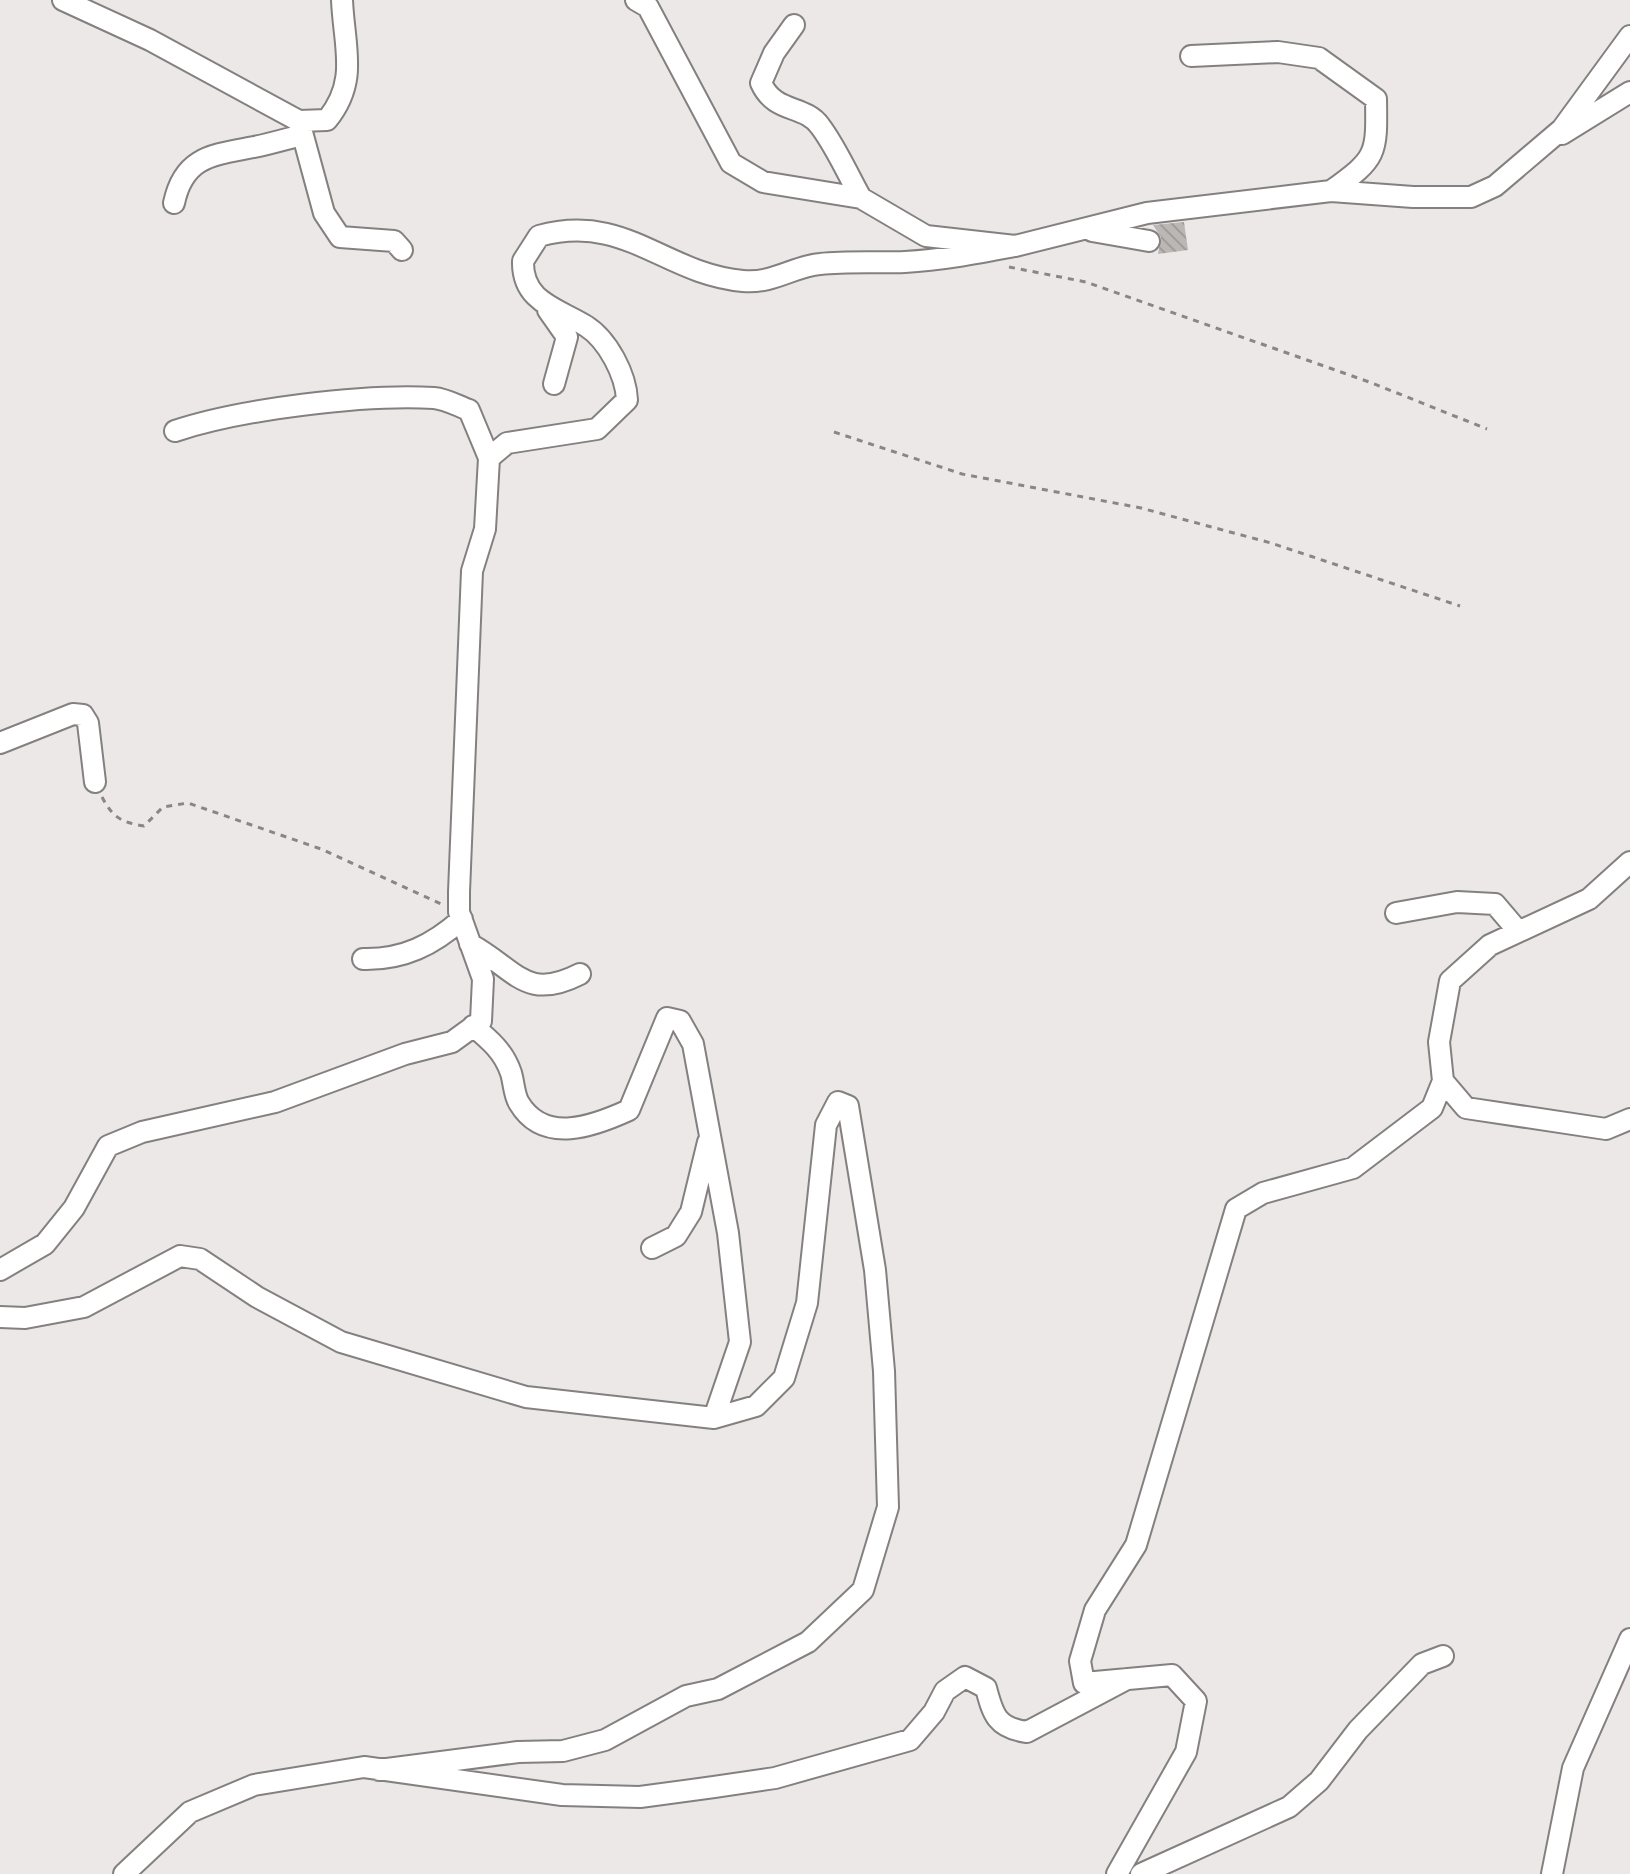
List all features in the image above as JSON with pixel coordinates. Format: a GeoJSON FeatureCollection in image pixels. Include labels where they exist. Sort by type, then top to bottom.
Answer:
{"type":"FeatureCollection","features":[{"type":"Feature","properties":{"kind":"street"},"geometry":{"type":"LineString","coordinates":[[63,0],[150,40],[301,128],[324,213],[340,237],[394,241],[402,250]]}},
{"type":"Feature","properties":{"kind":"street"},"geometry":{"type":"LineString","coordinates":[[174,203],[178,182],[193,166],[215,153],[327,120],[342,101],[349,79],[342,0]]}},
{"type":"Feature","properties":{"kind":"street"},"geometry":{"type":"LineString","coordinates":[[636,0],[648,7],[731,163],[763,182],[861,198],[926,236],[1015,246]]}},
{"type":"Feature","properties":{"kind":"street"},"geometry":{"type":"LineString","coordinates":[[794,25],[774,53],[761,83],[767,95],[782,107],[819,124],[861,198]]}},
{"type":"Feature","properties":{"kind":"street"},"geometry":{"type":"LineString","coordinates":[[554,384],[567,337],[527,287],[523,261],[539,236],[558,231],[592,229],[622,236],[675,262],[744,282],[784,277],[816,264],[906,262],[1015,246],[1147,213],[1331,191],[1413,197],[1471,197],[1495,186],[1562,129],[1630,36]]}},
{"type":"Feature","properties":{"kind":"street"},"geometry":{"type":"LineString","coordinates":[[1191,56],[1278,52],[1319,58],[1376,99],[1376,144],[1366,166],[1331,191]]}},
{"type":"Feature","properties":{"kind":"street"},"geometry":{"type":"LineString","coordinates":[[1543,145],[1630,92]]}},
{"type":"Feature","properties":{"kind":"street"},"geometry":{"type":"LineString","coordinates":[[1080,230],[1149,241]]}},
{"type":"Feature","properties":{"kind":"street"},"geometry":{"type":"LineString","coordinates":[[489,458],[507,443],[597,429],[627,400],[626,384],[617,363],[589,328],[543,304]]}},
{"type":"Feature","properties":{"kind":"street"},"geometry":{"type":"LineString","coordinates":[[0,1270],[45,1244],[74,1208],[108,1146],[142,1132],[198,1123],[275,1102],[405,1054],[452,1042],[481,1021],[483,979],[461,916],[463,736],[470,673],[472,571],[485,529],[489,458],[469,410],[437,398],[353,401],[208,420],[175,431]]}},
{"type":"Feature","properties":{"kind":"street"},"geometry":{"type":"LineString","coordinates":[[0,743],[73,714],[83,715],[88,723],[95,782]]}},
{"type":"Feature","properties":{"kind":"street"},"geometry":{"type":"LineString","coordinates":[[1117,1874],[1186,1752],[1196,1701],[1172,1675],[1084,1683],[1080,1661],[1095,1610],[1136,1545],[1236,1209],[1263,1193],[1353,1168],[1432,1108],[1443,1081],[1439,1042],[1450,981],[1490,945],[1589,899],[1630,862]]}},
{"type":"Feature","properties":{"kind":"street"},"geometry":{"type":"LineString","coordinates":[[1396,913],[1457,902],[1495,904],[1518,931]]}},
{"type":"Feature","properties":{"kind":"street"},"geometry":{"type":"LineString","coordinates":[[363,959],[405,954],[437,942],[461,916]]}},
{"type":"Feature","properties":{"kind":"street"},"geometry":{"type":"LineString","coordinates":[[470,944],[531,985],[558,986],[580,974]]}},
{"type":"Feature","properties":{"kind":"street"},"geometry":{"type":"LineString","coordinates":[[473,1026],[497,1045],[510,1070],[518,1102],[537,1124],[564,1129],[603,1122],[629,1110],[667,1018],[680,1021],[693,1044],[710,1134],[728,1233],[740,1342],[714,1418]]}},
{"type":"Feature","properties":{"kind":"street"},"geometry":{"type":"LineString","coordinates":[[1443,1081],[1466,1108],[1606,1129],[1630,1119]]}},
{"type":"Feature","properties":{"kind":"street"},"geometry":{"type":"LineString","coordinates":[[0,1317],[25,1318],[84,1307],[180,1256],[200,1259],[257,1297],[341,1342],[526,1397],[714,1418],[756,1406],[784,1378],[807,1303],[826,1125],[838,1102],[848,1106],[875,1270],[884,1371],[888,1507],[863,1590],[808,1642],[718,1689],[686,1696],[605,1740],[563,1751],[518,1752],[379,1770]]}},
{"type":"Feature","properties":{"kind":"street"},"geometry":{"type":"LineString","coordinates":[[652,1248],[676,1236],[691,1212],[710,1134]]}},
{"type":"Feature","properties":{"kind":"street"},"geometry":{"type":"LineString","coordinates":[[1552,1874],[1573,1768],[1630,1639]]}},
{"type":"Feature","properties":{"kind":"street"},"geometry":{"type":"LineString","coordinates":[[1141,1874],[1289,1807],[1319,1781],[1358,1730],[1422,1664],[1443,1656]]}},
{"type":"Feature","properties":{"kind":"street"},"geometry":{"type":"LineString","coordinates":[[124,1874],[190,1812],[254,1785],[364,1767],[562,1795],[640,1797],[775,1778],[910,1740],[934,1712],[945,1691],[965,1677],[986,1688],[994,1719],[1010,1730],[1027,1732],[1127,1679]]}},
{"type":"Feature","properties":{"kind":"path"},"geometry":{"type":"LineString","coordinates":[[1009,267],[1086,282],[1372,383],[1487,429]]}},
{"type":"Feature","properties":{"kind":"path"},"geometry":{"type":"LineString","coordinates":[[834,432],[962,474],[1141,508],[1257,539],[1460,606]]}},
{"type":"Feature","properties":{"kind":"path"},"geometry":{"type":"LineString","coordinates":[[95,782],[110,812],[121,822],[144,826],[163,807],[188,803],[321,849],[461,916]]}},
{"type":"Feature","properties":{"kind":"building"},"geometry":{"type":"Polygon","coordinates":[[[1184,222],[1188,250],[1158,254],[1161,237],[1153,225],[1184,222]]]}}]}
